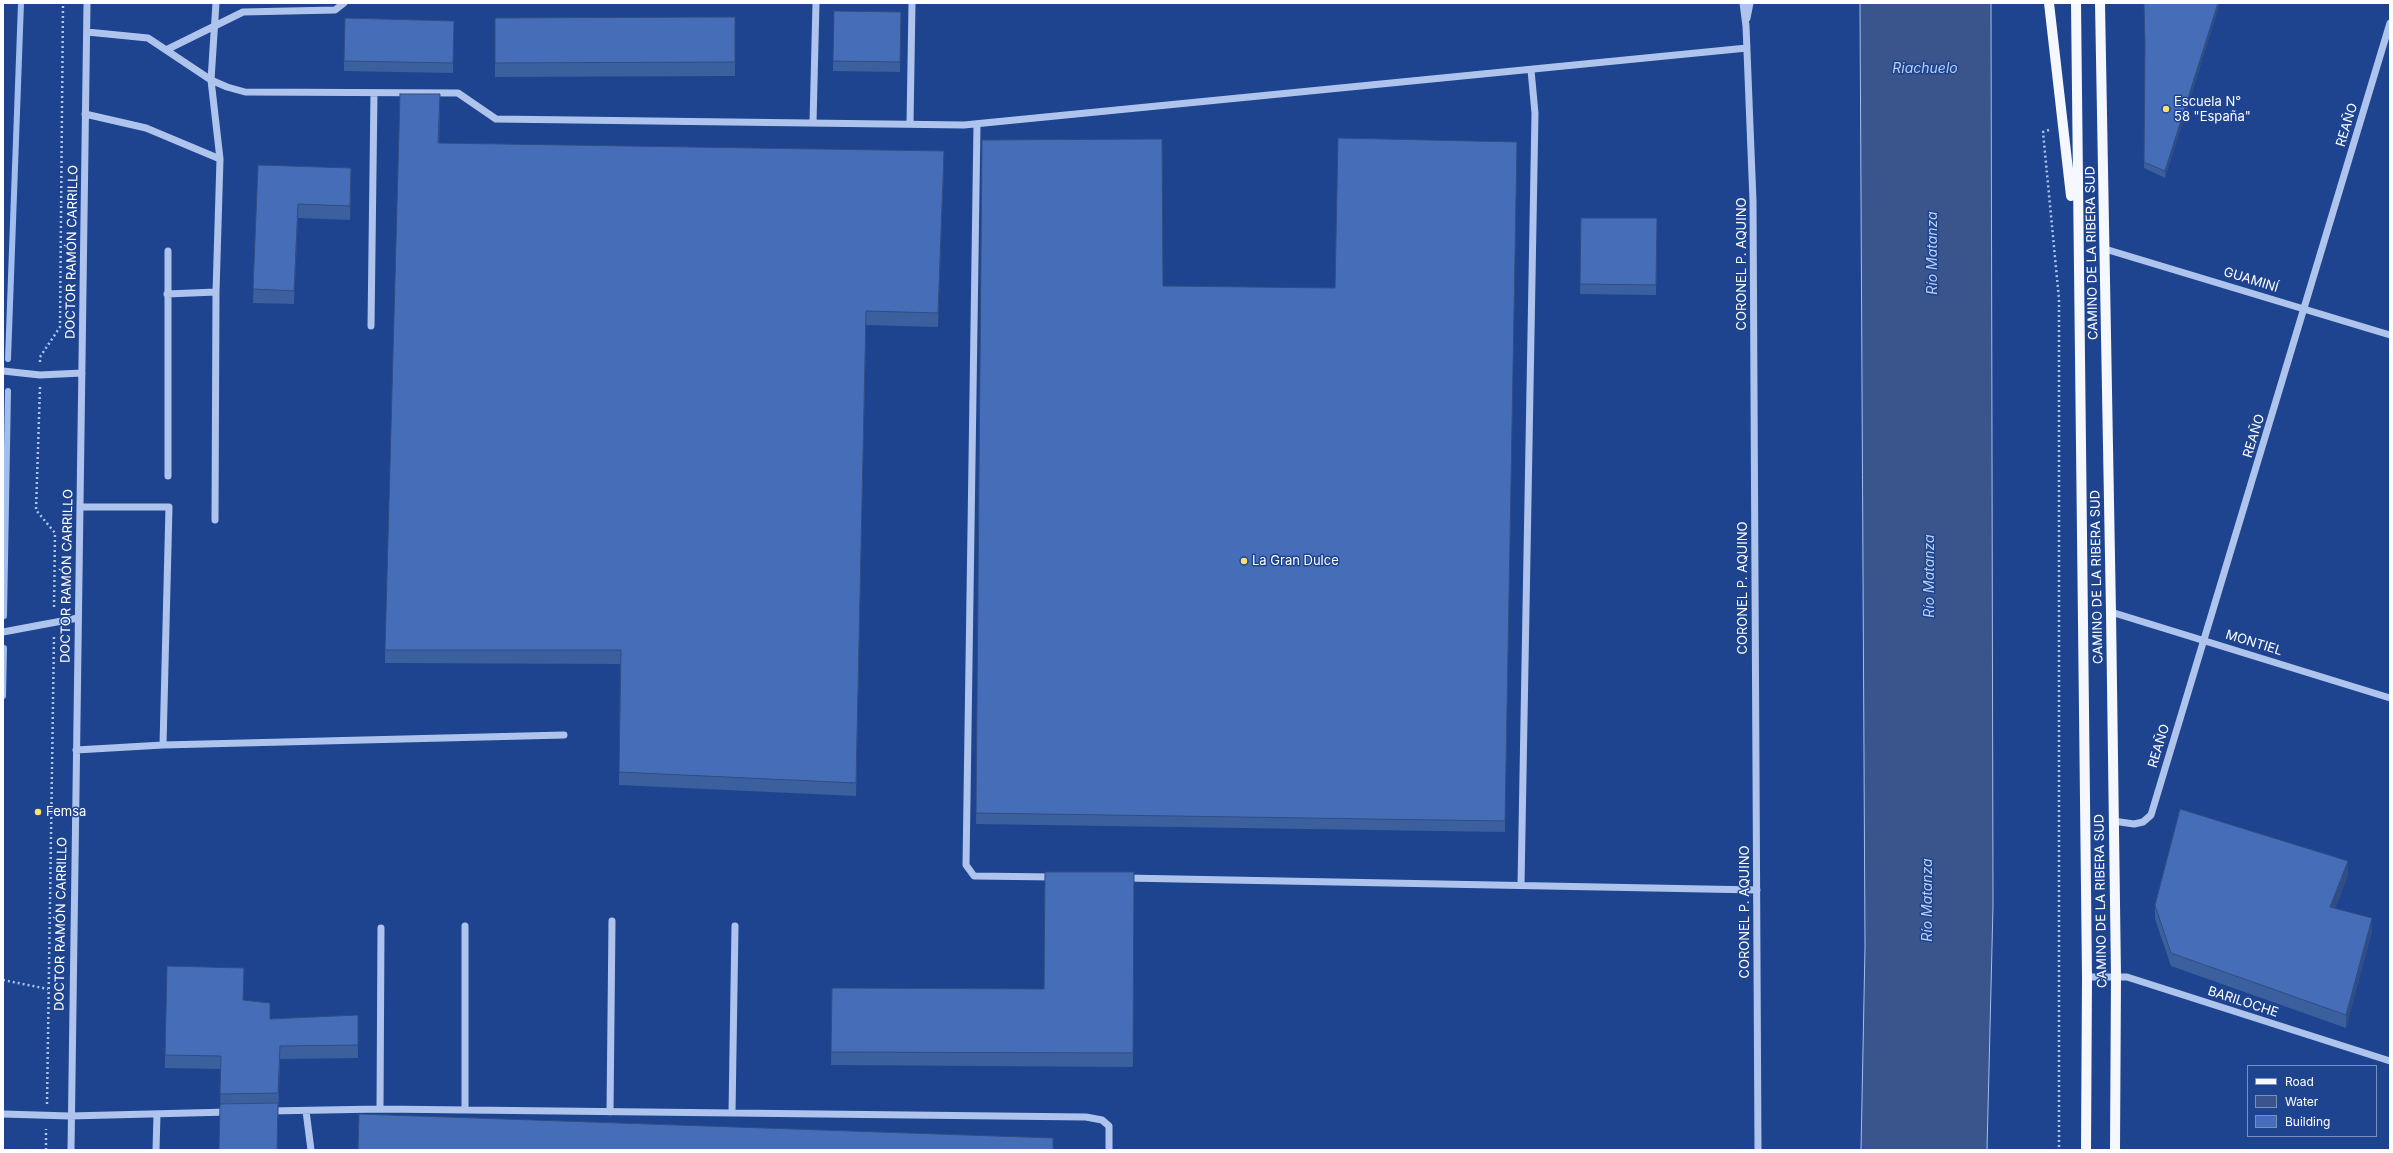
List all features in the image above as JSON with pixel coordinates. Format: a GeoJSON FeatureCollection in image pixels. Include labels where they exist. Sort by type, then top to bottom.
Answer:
{"type":"FeatureCollection","features":[{"type":"Feature","properties":{"kind":"main road"},"geometry":{"type":"LineString","coordinates":[[2049,3],[2077,249]]}},
{"type":"Feature","properties":{"kind":"main road","name":"CAMINO DE LA RIBERA SUD"},"geometry":{"type":"LineString","coordinates":[[2076,3],[2077,249],[2087,977],[2086,1150]]}},
{"type":"Feature","properties":{"kind":"main road","name":"CAMINO DE LA RIBERA SUD"},"geometry":{"type":"LineString","coordinates":[[2100,3],[2116,976],[2115,1150]]}},
{"type":"Feature","properties":{"kind":"street","name":"DOCTOR RAMÓN CARRILLO"},"geometry":{"type":"LineString","coordinates":[[70,1150],[87,3]]}},
{"type":"Feature","properties":{"kind":"street"},"geometry":{"type":"LineString","coordinates":[[215,520],[216,292],[220,158],[211,80],[216,3]]}},
{"type":"Feature","properties":{"kind":"street"},"geometry":{"type":"LineString","coordinates":[[166,50],[243,12],[335,10],[344,3]]}},
{"type":"Feature","properties":{"kind":"street"},"geometry":{"type":"LineString","coordinates":[[813,123],[816,3]]}},
{"type":"Feature","properties":{"kind":"street"},"geometry":{"type":"LineString","coordinates":[[910,124],[912,3]]}},
{"type":"Feature","properties":{"kind":"street","name":"CORONEL P. AQUINO"},"geometry":{"type":"LineString","coordinates":[[1743,3],[1746,26],[1754,201],[1758,1150]]}},
{"type":"Feature","properties":{"kind":"street","name":"CORONEL P. AQUINO"},"geometry":{"type":"LineString","coordinates":[[1746,26],[1750,3]]}},
{"type":"Feature","properties":{"kind":"street","name":"REAÑO"},"geometry":{"type":"LineString","coordinates":[[2113,820],[2134,824],[2143,822],[2151,815],[2390,23]]}},
{"type":"Feature","properties":{"kind":"street"},"geometry":{"type":"LineString","coordinates":[[87,32],[148,38],[211,80],[245,92],[458,93],[496,119],[910,124],[977,124],[1747,48]]}},
{"type":"Feature","properties":{"kind":"street"},"geometry":{"type":"LineString","coordinates":[[1521,885],[1535,113],[1531,70]]}},
{"type":"Feature","properties":{"kind":"street"},"geometry":{"type":"LineString","coordinates":[[371,326],[374,93]]}},
{"type":"Feature","properties":{"kind":"street"},"geometry":{"type":"LineString","coordinates":[[86,114],[146,128],[220,158]]}},
{"type":"Feature","properties":{"kind":"street"},"geometry":{"type":"LineString","coordinates":[[977,124],[966,865],[974,876],[1061,877]]}},
{"type":"Feature","properties":{"kind":"street","name":"GUAMINÍ"},"geometry":{"type":"LineString","coordinates":[[2105,249],[2305,308],[2390,335]]}},
{"type":"Feature","properties":{"kind":"street"},"geometry":{"type":"LineString","coordinates":[[168,251],[168,476]]}},
{"type":"Feature","properties":{"kind":"street"},"geometry":{"type":"LineString","coordinates":[[168,294],[216,292]]}},
{"type":"Feature","properties":{"kind":"street"},"geometry":{"type":"LineString","coordinates":[[3,371],[40,375],[82,373]]}},
{"type":"Feature","properties":{"kind":"street"},"geometry":{"type":"LineString","coordinates":[[80,507],[169,507],[163,745]]}},
{"type":"Feature","properties":{"kind":"street","name":"MONTIEL"},"geometry":{"type":"LineString","coordinates":[[2111,612],[2390,698]]}},
{"type":"Feature","properties":{"kind":"street"},"geometry":{"type":"LineString","coordinates":[[3,632],[78,618]]}},
{"type":"Feature","properties":{"kind":"street"},"geometry":{"type":"LineString","coordinates":[[76,750],[163,745],[564,736]]}},
{"type":"Feature","properties":{"kind":"street"},"geometry":{"type":"LineString","coordinates":[[1117,878],[1756,890]]}},
{"type":"Feature","properties":{"kind":"street"},"geometry":{"type":"LineString","coordinates":[[610,1112],[612,921]]}},
{"type":"Feature","properties":{"kind":"street"},"geometry":{"type":"LineString","coordinates":[[465,1110],[466,926]]}},
{"type":"Feature","properties":{"kind":"street"},"geometry":{"type":"LineString","coordinates":[[732,1113],[735,926]]}},
{"type":"Feature","properties":{"kind":"street"},"geometry":{"type":"LineString","coordinates":[[380,1110],[381,928]]}},
{"type":"Feature","properties":{"kind":"street","name":"BARILOCHE"},"geometry":{"type":"LineString","coordinates":[[2087,977],[2127,977],[2390,1061]]}},
{"type":"Feature","properties":{"kind":"street"},"geometry":{"type":"LineString","coordinates":[[259,1112],[306,1110],[465,1110],[1086,1117],[1102,1120],[1109,1126],[1110,1150]]}},
{"type":"Feature","properties":{"kind":"street"},"geometry":{"type":"LineString","coordinates":[[306,1110],[310,1150]]}},
{"type":"Feature","properties":{"kind":"street"},"geometry":{"type":"LineString","coordinates":[[3,1114],[70,1116],[236,1112]]}},
{"type":"Feature","properties":{"kind":"street"},"geometry":{"type":"LineString","coordinates":[[156,1150],[157,1114]]}},
{"type":"Feature","properties":{"kind":"path"},"geometry":{"type":"LineString","coordinates":[[46,1150],[55,533],[36,510],[40,357],[60,328],[63,3]]}},
{"type":"Feature","properties":{"kind":"path"},"geometry":{"type":"LineString","coordinates":[[2059,1150],[2059,299],[2042,132],[2063,124]]}},
{"type":"Feature","properties":{"kind":"path"},"geometry":{"type":"LineString","coordinates":[[3,980],[48,989]]}},
{"type":"Feature","properties":{"kind":"water","name":"Riachuelo"},"geometry":{"type":"Polygon","coordinates":[[[1860,3],[1991,3],[1993,906],[1987,1150],[1861,1150],[1865,947],[1860,3]]]}},
{"type":"Feature","properties":{"kind":"building","name":"Escuela N° 58 \"España\""},"geometry":{"type":"Polygon","coordinates":[[[2144,3],[2218,3],[2165,171],[2144,162],[2144,3]]]}},
{"type":"Feature","properties":{"kind":"building"},"geometry":{"type":"Polygon","coordinates":[[[834,11],[901,12],[900,62],[833,61],[834,11]]]}},
{"type":"Feature","properties":{"kind":"building"},"geometry":{"type":"Polygon","coordinates":[[[735,17],[735,62],[495,63],[495,18],[735,17]]]}},
{"type":"Feature","properties":{"kind":"building"},"geometry":{"type":"Polygon","coordinates":[[[345,18],[454,21],[453,63],[344,61],[345,18]]]}},
{"type":"Feature","properties":{"kind":"building"},"geometry":{"type":"Polygon","coordinates":[[[400,94],[440,94],[438,143],[944,151],[938,313],[866,311],[856,783],[619,772],[621,650],[385,650],[400,94]]]}},
{"type":"Feature","properties":{"kind":"building","name":"La Gran Dulce"},"geometry":{"type":"Polygon","coordinates":[[[1338,138],[1517,142],[1505,821],[976,813],[982,140],[1162,139],[1163,286],[1335,288],[1338,138]]]}},
{"type":"Feature","properties":{"kind":"building"},"geometry":{"type":"Polygon","coordinates":[[[258,165],[351,168],[350,206],[298,204],[294,291],[253,289],[258,165]]]}},
{"type":"Feature","properties":{"kind":"building"},"geometry":{"type":"Polygon","coordinates":[[[1581,218],[1657,218],[1656,285],[1580,284],[1581,218]]]}},
{"type":"Feature","properties":{"kind":"building"},"geometry":{"type":"Polygon","coordinates":[[[2180,809],[2348,861],[2330,907],[2372,918],[2346,1015],[2171,953],[2155,905],[2180,809]]]}},
{"type":"Feature","properties":{"kind":"building"},"geometry":{"type":"Polygon","coordinates":[[[1045,872],[1134,872],[1133,1053],[831,1052],[832,988],[1044,989],[1045,872]]]}},
{"type":"Feature","properties":{"kind":"building"},"geometry":{"type":"Polygon","coordinates":[[[167,966],[244,968],[243,1000],[270,1003],[270,1019],[358,1015],[358,1045],[280,1046],[278,1093],[220,1094],[221,1056],[165,1055],[167,966]]]}},
{"type":"Feature","properties":{"kind":"building"},"geometry":{"type":"Polygon","coordinates":[[[278,1103],[277,1150],[219,1150],[220,1104],[278,1103]]]}},
{"type":"Feature","properties":{"kind":"building"},"geometry":{"type":"Polygon","coordinates":[[[359,1114],[1053,1138],[1053,1150],[358,1150],[359,1114]]]}},
{"type":"Feature","properties":{"kind":"waterway"},"geometry":{"type":"LineString","coordinates":[[8,359],[21,3]]}},
{"type":"Feature","properties":{"kind":"waterway"},"geometry":{"type":"LineString","coordinates":[[4,616],[8,391]]}},
{"type":"Feature","properties":{"kind":"waterway"},"geometry":{"type":"LineString","coordinates":[[3,696],[4,648]]}},
{"type":"Feature","properties":{"kind":"place","name":"Escuela N° 58 \"España\""},"geometry":{"type":"Point","coordinates":[2166,109]}},
{"type":"Feature","properties":{"kind":"place","name":"La Gran Dulce"},"geometry":{"type":"Point","coordinates":[1244,561]}},
{"type":"Feature","properties":{"kind":"place","name":"Femsa"},"geometry":{"type":"Point","coordinates":[38,812]}},
{"type":"Feature","properties":{"kind":"water label","name":"Río Matanza"},"geometry":{"type":"Point","coordinates":[1933,253]}},
{"type":"Feature","properties":{"kind":"water label","name":"Río Matanza"},"geometry":{"type":"Point","coordinates":[1930,576]}},
{"type":"Feature","properties":{"kind":"water label","name":"Río Matanza"},"geometry":{"type":"Point","coordinates":[1928,900]}}]}
